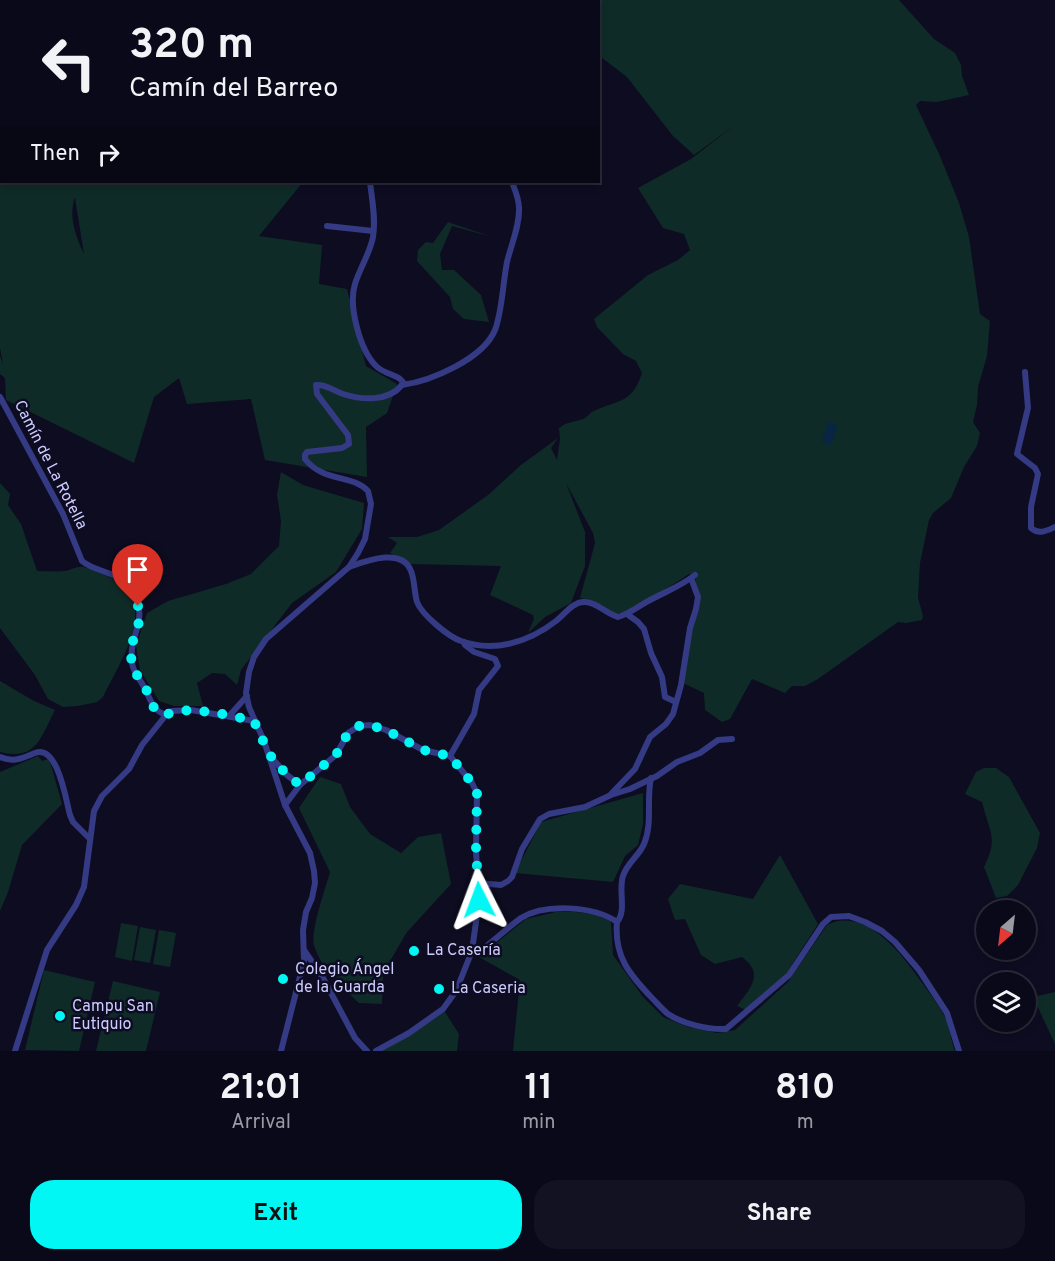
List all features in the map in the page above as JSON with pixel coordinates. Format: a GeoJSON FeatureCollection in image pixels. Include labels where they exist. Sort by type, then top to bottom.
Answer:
{"type":"FeatureCollection","features":[{"type":"Feature","properties":{"kind":"street"},"geometry":{"type":"LineString","coordinates":[[370,183],[373,231],[367,254],[354,285],[353,314],[359,334],[375,365],[400,379],[402,385]]}},
{"type":"Feature","properties":{"kind":"street"},"geometry":{"type":"LineString","coordinates":[[280,1051],[304,961],[303,930],[315,883],[310,854],[285,805],[269,754],[254,721],[247,696],[251,664],[266,639],[349,567],[365,538],[371,504],[364,487],[321,474],[305,459],[305,455],[312,450],[342,448],[349,444],[348,435],[317,394],[316,385],[324,385],[356,398],[372,399],[386,396],[402,385],[437,375],[462,362],[485,345],[492,337],[496,326],[519,214],[518,200],[512,183]]}},
{"type":"Feature","properties":{"kind":"street"},"geometry":{"type":"LineString","coordinates":[[327,226],[373,231]]}},
{"type":"Feature","properties":{"kind":"street"},"geometry":{"type":"LineString","coordinates":[[1025,372],[1028,408],[1017,454],[1035,468],[1038,474],[1031,507],[1031,528],[1035,532],[1043,532],[1055,528]]}},
{"type":"Feature","properties":{"kind":"street","name":"Camín de La Rotella"},"geometry":{"type":"LineString","coordinates":[[0,397],[63,514],[82,561],[88,566],[118,577],[131,589],[140,614],[140,623],[133,641],[131,657],[133,669],[146,689],[154,708],[166,715]]}},
{"type":"Feature","properties":{"kind":"street"},"geometry":{"type":"LineString","coordinates":[[349,567],[373,559],[385,557],[397,559],[406,564],[411,571],[417,602],[421,609],[450,635],[464,642],[497,647],[513,643],[555,621],[578,602],[593,604],[618,617],[672,590],[693,576],[698,597],[676,702],[670,720],[650,737],[635,769],[611,795]]}},
{"type":"Feature","properties":{"kind":"street"},"geometry":{"type":"LineString","coordinates":[[627,614],[644,629],[651,653],[662,677],[665,697],[676,702]]}},
{"type":"Feature","properties":{"kind":"street"},"geometry":{"type":"LineString","coordinates":[[450,756],[474,714],[479,690],[498,663],[495,659],[469,649],[464,642]]}},
{"type":"Feature","properties":{"kind":"street"},"geometry":{"type":"LineString","coordinates":[[230,716],[247,696]]}},
{"type":"Feature","properties":{"kind":"street"},"geometry":{"type":"LineString","coordinates":[[15,1051],[47,950],[76,905],[84,887],[94,811],[99,800],[129,769],[142,745],[166,715],[172,711],[191,711],[254,721]]}},
{"type":"Feature","properties":{"kind":"street"},"geometry":{"type":"LineString","coordinates":[[285,805],[300,785],[336,755],[348,733],[359,726],[370,725],[386,730],[423,750],[450,756],[472,783],[477,793],[475,839],[478,920],[472,951],[456,991],[443,1009],[409,1033],[376,1051]]}},
{"type":"Feature","properties":{"kind":"street"},"geometry":{"type":"LineString","coordinates":[[478,883],[501,885],[508,882],[530,834],[540,819],[549,814],[585,807],[630,789],[676,762],[700,753],[718,740],[732,739]]}},
{"type":"Feature","properties":{"kind":"street"},"geometry":{"type":"LineString","coordinates":[[0,757],[11,760],[27,757],[36,752],[50,755],[54,759],[73,822],[90,838]]}},
{"type":"Feature","properties":{"kind":"street"},"geometry":{"type":"LineString","coordinates":[[269,754],[287,775],[300,785]]}},
{"type":"Feature","properties":{"kind":"street"},"geometry":{"type":"LineString","coordinates":[[651,778],[648,791],[649,824],[643,846],[627,865],[622,877],[620,891],[622,913],[617,922],[616,938],[618,951],[625,965],[668,1014],[704,1026],[726,1029],[789,975],[823,924],[831,917],[849,916],[882,931],[895,942],[919,970],[947,1013],[959,1051]]}},
{"type":"Feature","properties":{"kind":"street"},"geometry":{"type":"LineString","coordinates":[[472,951],[480,951],[521,918],[542,911],[577,908],[602,914],[617,922]]}},
{"type":"Feature","properties":{"kind":"street"},"geometry":{"type":"LineString","coordinates":[[304,950],[323,978],[355,1038],[367,1051]]}},
{"type":"Feature","properties":{"kind":"green space"},"geometry":{"type":"Polygon","coordinates":[[[600,0],[899,0],[934,39],[955,53],[961,65],[962,76],[969,95],[937,102],[920,101],[916,105],[959,203],[969,237],[980,314],[990,321],[987,356],[978,387],[973,422],[980,433],[977,446],[964,467],[951,498],[933,513],[929,520],[920,563],[918,598],[922,620],[898,622],[818,679],[805,686],[792,686],[785,693],[752,679],[730,719],[722,722],[705,710],[704,693],[683,683],[692,628],[699,610],[695,575],[689,574],[628,610],[614,614],[590,600],[580,598],[595,543],[593,533],[566,483],[585,532],[585,566],[571,603],[545,617],[528,633],[534,619],[533,615],[490,595],[501,566],[409,564],[390,553],[397,543],[388,537],[417,537],[439,530],[488,495],[521,465],[558,438],[551,448],[557,460],[559,428],[623,400],[638,383],[642,373],[636,361],[623,354],[597,327],[594,319],[648,275],[678,260],[690,250],[684,234],[663,228],[638,188],[691,159],[735,125],[694,155],[673,136],[627,77],[600,58],[600,0]]]}},
{"type":"Feature","properties":{"kind":"green space"},"geometry":{"type":"Polygon","coordinates":[[[0,183],[302,183],[259,236],[322,245],[319,284],[347,289],[366,366],[397,384],[387,413],[366,427],[367,477],[265,460],[251,399],[187,404],[179,378],[154,397],[134,463],[6,400],[5,378],[0,374],[0,356],[3,364],[0,348],[0,183]],[[75,197],[73,219],[84,254],[75,197]]]}},
{"type":"Feature","properties":{"kind":"green space"},"geometry":{"type":"Polygon","coordinates":[[[448,222],[492,237],[452,226],[440,254],[442,270],[454,270],[481,295],[489,322],[464,319],[453,309],[450,297],[417,261],[418,250],[426,242],[433,243],[448,222]]]}},
{"type":"Feature","properties":{"kind":"green space"},"geometry":{"type":"Polygon","coordinates":[[[281,472],[303,485],[364,503],[362,529],[336,572],[292,603],[241,670],[237,685],[225,674],[212,673],[197,683],[203,706],[174,706],[159,701],[140,670],[136,646],[147,613],[168,601],[251,574],[279,546],[281,521],[277,495],[281,472]]]}},
{"type":"Feature","properties":{"kind":"green space"},"geometry":{"type":"Polygon","coordinates":[[[0,483],[10,494],[8,505],[21,524],[37,571],[86,568],[122,585],[132,598],[135,614],[127,648],[103,697],[97,702],[63,707],[48,699],[35,675],[0,628],[0,483]]]}},
{"type":"Feature","properties":{"kind":"green space"},"geometry":{"type":"Polygon","coordinates":[[[0,681],[34,701],[55,710],[36,745],[22,753],[0,752],[0,681]]]}},
{"type":"Feature","properties":{"kind":"green space"},"geometry":{"type":"Polygon","coordinates":[[[38,756],[42,761],[48,759],[51,765],[62,804],[22,845],[0,911],[0,772],[38,756]]]}},
{"type":"Feature","properties":{"kind":"green space"},"geometry":{"type":"Polygon","coordinates":[[[984,768],[996,768],[1009,777],[1040,833],[1037,848],[1018,885],[1007,896],[996,898],[984,867],[991,848],[990,828],[982,802],[965,794],[976,772],[984,768]]]}},
{"type":"Feature","properties":{"kind":"green space"},"geometry":{"type":"Polygon","coordinates":[[[320,777],[341,784],[350,807],[370,834],[401,853],[418,837],[441,833],[451,884],[407,932],[383,973],[382,1004],[359,1003],[321,962],[314,945],[316,920],[330,872],[299,808],[320,777]]]}},
{"type":"Feature","properties":{"kind":"green space"},"geometry":{"type":"Polygon","coordinates":[[[643,793],[643,824],[638,845],[625,856],[613,882],[515,873],[541,822],[643,793]]]}},
{"type":"Feature","properties":{"kind":"green space"},"geometry":{"type":"Polygon","coordinates":[[[780,855],[818,924],[786,974],[746,1010],[737,1006],[753,981],[753,969],[749,963],[742,957],[715,964],[701,955],[685,919],[675,920],[668,899],[680,884],[753,899],[780,855]]]}},
{"type":"Feature","properties":{"kind":"green space"},"geometry":{"type":"Polygon","coordinates":[[[556,912],[592,914],[611,922],[613,955],[643,997],[663,1017],[688,1027],[717,1033],[735,1030],[788,982],[827,925],[842,921],[856,922],[870,928],[895,948],[915,973],[946,1019],[955,1051],[513,1051],[520,980],[479,957],[526,919],[556,912]]]}},
{"type":"Feature","properties":{"kind":"green space"},"geometry":{"type":"Polygon","coordinates":[[[121,923],[138,926],[132,961],[115,957],[121,923]]]}},
{"type":"Feature","properties":{"kind":"green space"},"geometry":{"type":"Polygon","coordinates":[[[140,927],[156,930],[150,963],[134,960],[140,927]]]}},
{"type":"Feature","properties":{"kind":"green space"},"geometry":{"type":"Polygon","coordinates":[[[159,930],[176,933],[170,967],[153,964],[159,930]]]}},
{"type":"Feature","properties":{"kind":"green space","name":"Campu San Eutiquio"},"geometry":{"type":"Polygon","coordinates":[[[44,970],[95,982],[79,1051],[25,1050],[44,970]]]}},
{"type":"Feature","properties":{"kind":"green space","name":"Campu San Eutiquio"},"geometry":{"type":"Polygon","coordinates":[[[113,981],[160,992],[146,1051],[96,1051],[113,981]]]}},
{"type":"Feature","properties":{"kind":"green space"},"geometry":{"type":"Polygon","coordinates":[[[1055,992],[1055,1044],[1036,1003],[1036,996],[1055,992]]]}},
{"type":"Feature","properties":{"kind":"green space"},"geometry":{"type":"Polygon","coordinates":[[[443,1009],[459,1034],[457,1051],[376,1051],[443,1009]]]}},
{"type":"Feature","properties":{"kind":"water"},"geometry":{"type":"Polygon","coordinates":[[[828,422],[838,426],[831,445],[822,442],[828,422]]]}},
{"type":"Feature","properties":{"kind":"place","name":"La Casería"},"geometry":{"type":"Point","coordinates":[414,951]}},
{"type":"Feature","properties":{"kind":"place","name":"Colegio Ángel de la Guarda"},"geometry":{"type":"Point","coordinates":[283,979]}},
{"type":"Feature","properties":{"kind":"place","name":"La Caseria"},"geometry":{"type":"Point","coordinates":[439,989]}},
{"type":"Feature","properties":{"kind":"place","name":"Campu San Eutiquio"},"geometry":{"type":"Point","coordinates":[60,1016]}},
{"type":"Feature","properties":{"kind":"route"},"geometry":{"type":"LineString","coordinates":[[138,606],[140,623],[133,641],[131,657],[133,669],[146,689],[154,708],[166,715],[172,711],[191,711],[254,721],[269,754],[287,775],[300,785],[336,755],[348,733],[359,726],[370,725],[386,730],[423,750],[450,756],[472,783],[477,793],[475,827],[479,900]]}}]}
